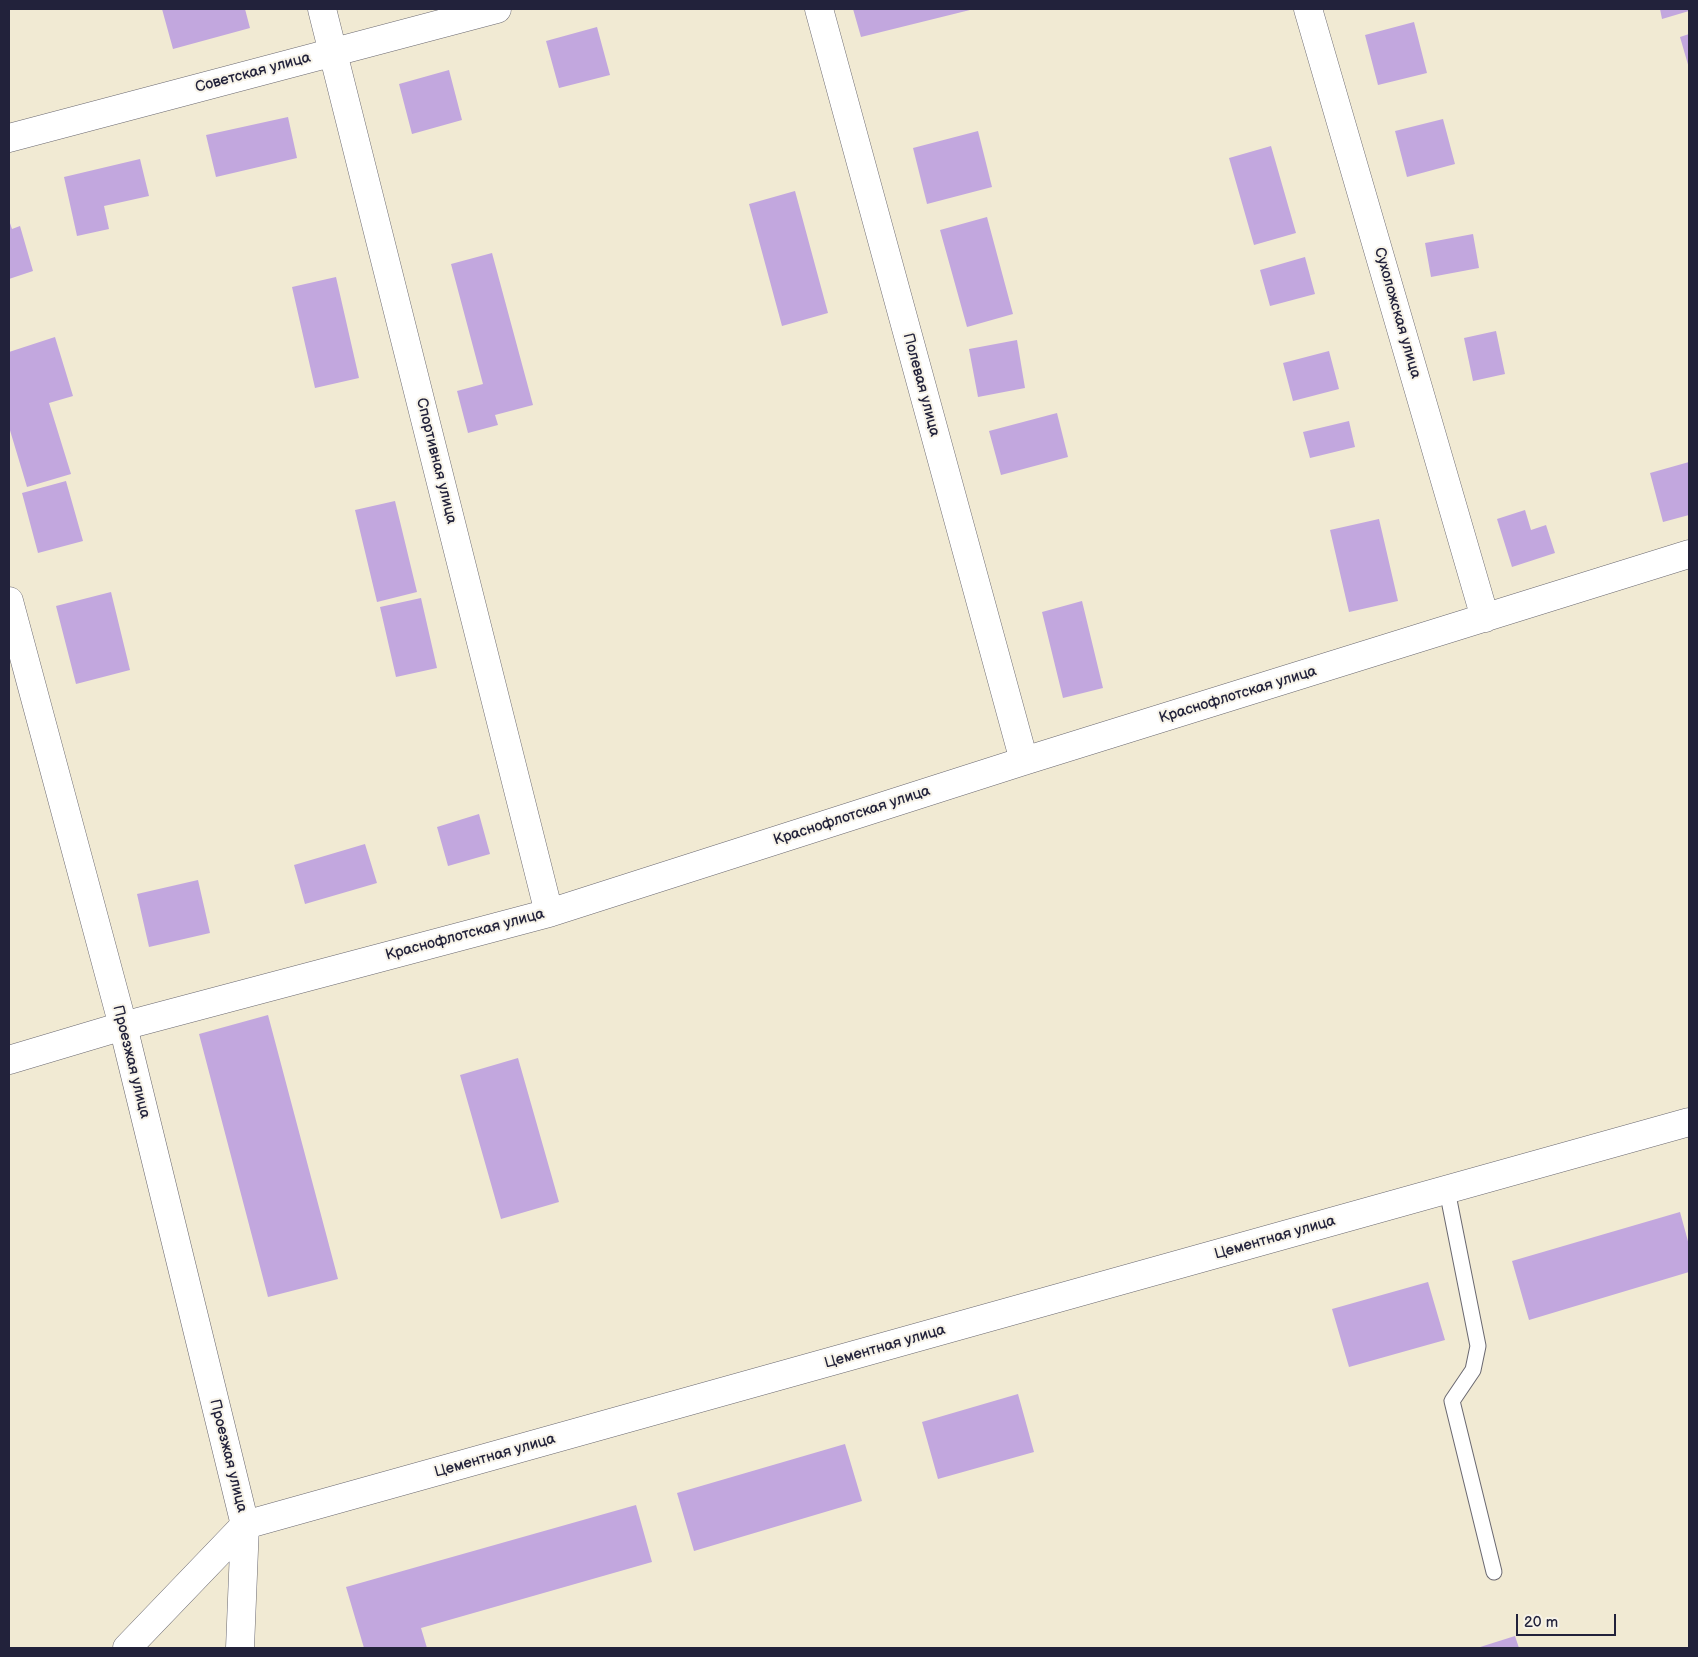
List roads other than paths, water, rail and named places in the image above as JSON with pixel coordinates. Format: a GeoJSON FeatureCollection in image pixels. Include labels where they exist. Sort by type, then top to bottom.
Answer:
{"type":"FeatureCollection","features":[{"type":"Feature","properties":{"kind":"street","name":"Спортивная улица"},"geometry":{"type":"LineString","coordinates":[[322,9],[549,913]]}},
{"type":"Feature","properties":{"kind":"street","name":"Советская улица"},"geometry":{"type":"LineString","coordinates":[[9,138],[497,9]]}},
{"type":"Feature","properties":{"kind":"street","name":"Полевая улица"},"geometry":{"type":"LineString","coordinates":[[819,9],[1024,761]]}},
{"type":"Feature","properties":{"kind":"street","name":"Сухоложская улица"},"geometry":{"type":"LineString","coordinates":[[1308,9],[1485,618]]}},
{"type":"Feature","properties":{"kind":"street","name":"Краснофлотская улица"},"geometry":{"type":"LineString","coordinates":[[9,1060],[123,1026],[549,913],[1024,761],[1689,554]]}},
{"type":"Feature","properties":{"kind":"street","name":"Проезжая улица"},"geometry":{"type":"LineString","coordinates":[[9,601],[123,1026],[245,1526],[240,1648]]}},
{"type":"Feature","properties":{"kind":"street","name":"Цементная улица"},"geometry":{"type":"LineString","coordinates":[[245,1526],[1689,1122]]}},
{"type":"Feature","properties":{"kind":"street"},"geometry":{"type":"LineString","coordinates":[[127,1648],[245,1526]]}},
{"type":"Feature","properties":{"kind":"lane"},"geometry":{"type":"LineString","coordinates":[[1447,1190],[1478,1346],[1473,1370],[1452,1401],[1494,1572]]}}]}
